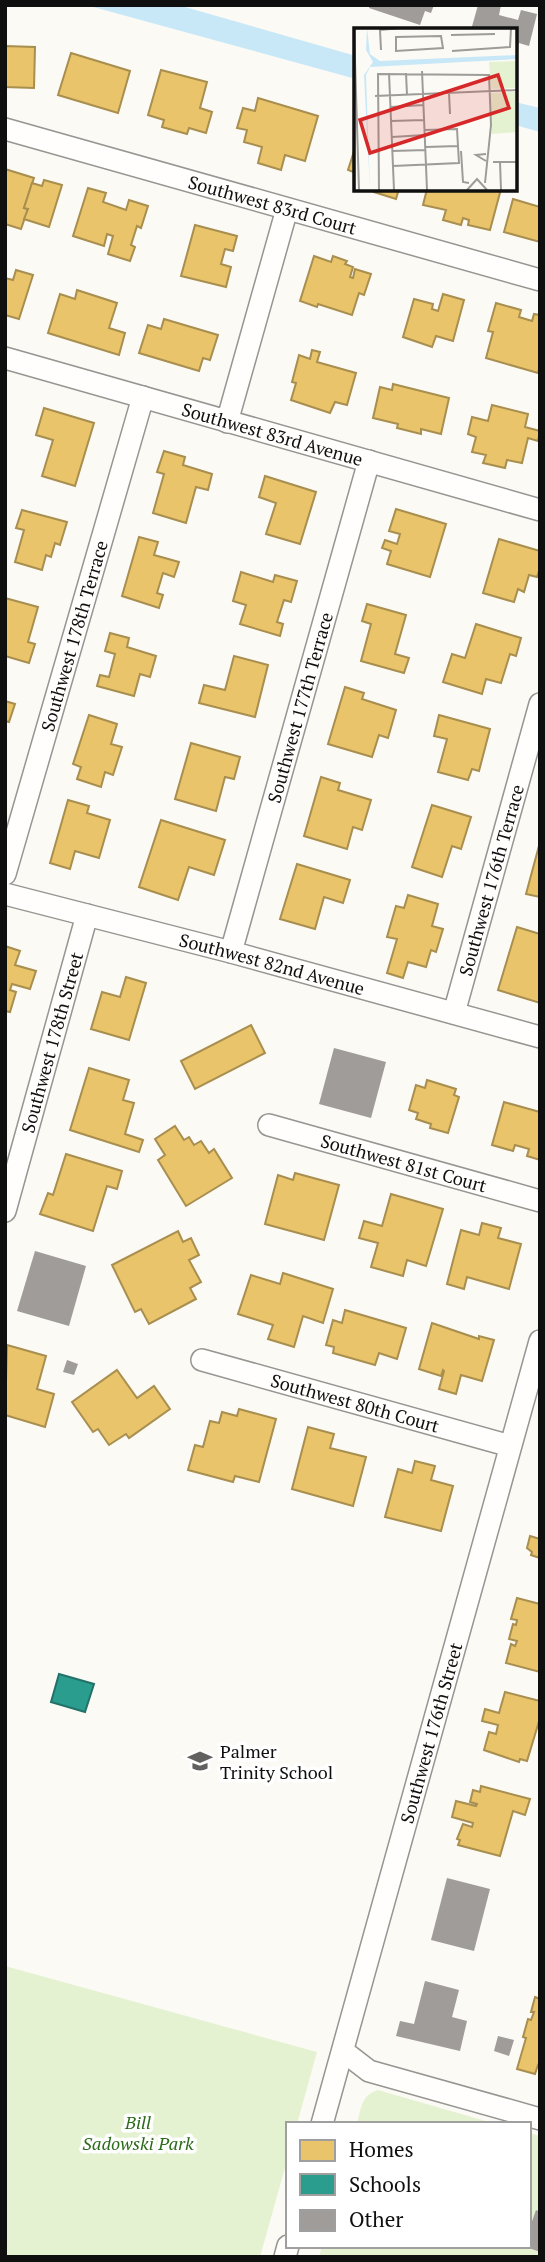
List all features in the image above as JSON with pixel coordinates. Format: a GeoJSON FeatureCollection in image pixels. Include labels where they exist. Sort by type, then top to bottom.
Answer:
{"type":"FeatureCollection","features":[{"type":"Feature","properties":{"kind":"street","name":"Southwest 83rd Court"},"geometry":{"type":"LineString","coordinates":[[5,129],[540,280]]}},
{"type":"Feature","properties":{"kind":"street"},"geometry":{"type":"LineString","coordinates":[[228,422],[287,209]]}},
{"type":"Feature","properties":{"kind":"street","name":"Southwest 83rd Avenue"},"geometry":{"type":"LineString","coordinates":[[5,358],[540,510]]}},
{"type":"Feature","properties":{"kind":"street","name":"Southwest 178th Terrace"},"geometry":{"type":"LineString","coordinates":[[5,874],[143,397]]}},
{"type":"Feature","properties":{"kind":"street","name":"Southwest 177th Terrace"},"geometry":{"type":"LineString","coordinates":[[232,952],[369,461]]}},
{"type":"Feature","properties":{"kind":"street","name":"Southwest 176th Terrace"},"geometry":{"type":"LineString","coordinates":[[454,1013],[540,705]]}},
{"type":"Feature","properties":{"kind":"street","name":"Southwest 82nd Avenue"},"geometry":{"type":"LineString","coordinates":[[5,894],[232,952],[540,1037]]}},
{"type":"Feature","properties":{"kind":"street","name":"Southwest 178th Street"},"geometry":{"type":"LineString","coordinates":[[5,1211],[87,915]]}},
{"type":"Feature","properties":{"kind":"street","name":"Southwest 81st Court"},"geometry":{"type":"LineString","coordinates":[[268,1125],[540,1201]]}},
{"type":"Feature","properties":{"kind":"street","name":"Southwest 176th Street"},"geometry":{"type":"LineString","coordinates":[[323,2122],[540,1341]]}},
{"type":"Feature","properties":{"kind":"street","name":"Southwest 80th Court"},"geometry":{"type":"LineString","coordinates":[[202,1360],[510,1446]]}},
{"type":"Feature","properties":{"kind":"street"},"geometry":{"type":"LineString","coordinates":[[342,2051],[369,2071],[540,2119]]}},
{"type":"Feature","properties":{"kind":"green space","name":"Bill Sadowski Park"},"geometry":{"type":"Polygon","coordinates":[[[5,1966],[317,2052],[298,2122],[286,2122],[286,2164],[260,2257],[5,2257],[5,1966]]]}},
{"type":"Feature","properties":{"kind":"green space"},"geometry":{"type":"Polygon","coordinates":[[[378,2090],[489,2122],[358,2122],[365,2099],[378,2090]]]}},
{"type":"Feature","properties":{"kind":"green space"},"geometry":{"type":"Polygon","coordinates":[[[531,2134],[540,2136],[540,2257],[319,2257],[321,2248],[531,2248],[531,2134]]]}},
{"type":"Feature","properties":{"kind":"water"},"geometry":{"type":"Polygon","coordinates":[[[86,5],[178,5],[354,55],[354,78],[86,5]]]}},
{"type":"Feature","properties":{"kind":"water"},"geometry":{"type":"Polygon","coordinates":[[[517,102],[540,108],[540,132],[517,126],[517,102]]]}},
{"type":"Feature","properties":{"kind":"building: Homes"},"geometry":{"type":"Polygon","coordinates":[[[5,46],[35,47],[34,88],[5,87],[5,46]]]}},
{"type":"Feature","properties":{"kind":"building: Homes"},"geometry":{"type":"Polygon","coordinates":[[[71,53],[130,71],[118,113],[58,95],[71,53]]]}},
{"type":"Feature","properties":{"kind":"building: Homes"},"geometry":{"type":"Polygon","coordinates":[[[161,70],[207,82],[200,108],[212,112],[206,133],[189,128],[187,134],[162,127],[164,120],[148,115],[161,70]]]}},
{"type":"Feature","properties":{"kind":"building: Homes"},"geometry":{"type":"Polygon","coordinates":[[[258,98],[318,116],[305,161],[285,155],[281,170],[258,163],[262,147],[244,142],[247,130],[237,128],[243,108],[255,111],[258,98]]]}},
{"type":"Feature","properties":{"kind":"building: Homes"},"geometry":{"type":"Polygon","coordinates":[[[354,151],[354,172],[348,170],[354,151]]]}},
{"type":"Feature","properties":{"kind":"building: Homes"},"geometry":{"type":"Polygon","coordinates":[[[5,169],[34,178],[24,208],[28,209],[21,229],[5,224],[5,169]]]}},
{"type":"Feature","properties":{"kind":"building: Homes"},"geometry":{"type":"Polygon","coordinates":[[[44,180],[62,185],[49,227],[24,219],[28,209],[24,208],[32,183],[42,186],[44,180]]]}},
{"type":"Feature","properties":{"kind":"building: Homes"},"geometry":{"type":"Polygon","coordinates":[[[88,188],[106,193],[103,202],[126,210],[129,200],[148,206],[141,228],[137,226],[131,245],[135,247],[130,261],[108,254],[113,236],[107,234],[104,246],[73,236],[88,188]]]}},
{"type":"Feature","properties":{"kind":"building: Homes"},"geometry":{"type":"Polygon","coordinates":[[[374,191],[398,191],[396,199],[374,191]]]}},
{"type":"Feature","properties":{"kind":"building: Homes"},"geometry":{"type":"Polygon","coordinates":[[[426,191],[500,191],[490,230],[468,225],[469,220],[463,218],[461,225],[443,220],[446,210],[423,205],[426,191]]]}},
{"type":"Feature","properties":{"kind":"building: Homes"},"geometry":{"type":"Polygon","coordinates":[[[513,199],[540,207],[540,242],[504,232],[513,199]]]}},
{"type":"Feature","properties":{"kind":"building: Homes"},"geometry":{"type":"Polygon","coordinates":[[[195,225],[237,236],[233,251],[225,249],[221,264],[231,267],[226,287],[181,276],[195,225]]]}},
{"type":"Feature","properties":{"kind":"building: Homes"},"geometry":{"type":"Polygon","coordinates":[[[314,256],[331,262],[333,256],[347,261],[345,264],[353,267],[350,277],[353,278],[355,269],[371,274],[364,295],[359,293],[352,315],[300,301],[314,256]]]}},
{"type":"Feature","properties":{"kind":"building: Homes"},"geometry":{"type":"Polygon","coordinates":[[[16,270],[33,275],[19,319],[5,315],[5,278],[13,280],[16,270]]]}},
{"type":"Feature","properties":{"kind":"building: Homes"},"geometry":{"type":"Polygon","coordinates":[[[77,290],[117,303],[109,328],[125,333],[119,355],[48,333],[60,294],[75,299],[77,290]]]}},
{"type":"Feature","properties":{"kind":"building: Homes"},"geometry":{"type":"Polygon","coordinates":[[[443,294],[464,300],[453,341],[436,336],[432,347],[403,337],[414,299],[433,304],[432,309],[438,311],[443,294]]]}},
{"type":"Feature","properties":{"kind":"building: Homes"},"geometry":{"type":"Polygon","coordinates":[[[496,303],[521,310],[519,317],[532,321],[534,314],[540,315],[538,373],[486,358],[493,332],[488,331],[496,303]]]}},
{"type":"Feature","properties":{"kind":"building: Homes"},"geometry":{"type":"Polygon","coordinates":[[[164,319],[218,335],[210,360],[203,358],[199,371],[139,353],[148,325],[161,329],[164,319]]]}},
{"type":"Feature","properties":{"kind":"building: Homes"},"geometry":{"type":"Polygon","coordinates":[[[312,350],[320,352],[317,362],[356,373],[347,405],[335,402],[330,413],[291,400],[296,383],[292,382],[299,355],[310,359],[312,350]]]}},
{"type":"Feature","properties":{"kind":"building: Homes"},"geometry":{"type":"Polygon","coordinates":[[[393,384],[449,398],[441,434],[421,429],[421,434],[397,428],[398,424],[373,418],[380,387],[392,390],[393,384]]]}},
{"type":"Feature","properties":{"kind":"building: Homes"},"geometry":{"type":"Polygon","coordinates":[[[492,405],[528,414],[525,427],[540,431],[538,441],[528,438],[522,463],[507,460],[505,468],[483,463],[486,455],[472,452],[476,437],[468,434],[472,417],[488,421],[492,405]]]}},
{"type":"Feature","properties":{"kind":"building: Homes"},"geometry":{"type":"Polygon","coordinates":[[[44,408],[94,423],[75,486],[42,476],[53,440],[36,435],[44,408]]]}},
{"type":"Feature","properties":{"kind":"building: Homes"},"geometry":{"type":"Polygon","coordinates":[[[164,451],[185,457],[183,465],[212,474],[208,490],[196,487],[186,523],[153,513],[164,474],[157,472],[164,451]]]}},
{"type":"Feature","properties":{"kind":"building: Homes"},"geometry":{"type":"Polygon","coordinates":[[[265,476],[316,492],[300,544],[266,534],[276,503],[259,497],[265,476]]]}},
{"type":"Feature","properties":{"kind":"building: Homes"},"geometry":{"type":"Polygon","coordinates":[[[396,509],[446,524],[430,577],[387,564],[391,551],[382,548],[385,540],[397,544],[400,534],[389,531],[396,509]]]}},
{"type":"Feature","properties":{"kind":"building: Homes"},"geometry":{"type":"Polygon","coordinates":[[[22,510],[67,522],[60,545],[55,543],[51,557],[46,555],[42,570],[15,562],[24,530],[16,528],[22,510]]]}},
{"type":"Feature","properties":{"kind":"building: Homes"},"geometry":{"type":"Polygon","coordinates":[[[139,537],[158,542],[154,555],[179,562],[174,577],[163,573],[157,593],[163,595],[159,608],[122,596],[139,537]]]}},
{"type":"Feature","properties":{"kind":"building: Homes"},"geometry":{"type":"Polygon","coordinates":[[[499,539],[540,551],[537,577],[529,575],[524,592],[518,589],[514,602],[483,593],[499,539]]]}},
{"type":"Feature","properties":{"kind":"building: Homes"},"geometry":{"type":"Polygon","coordinates":[[[241,572],[273,582],[275,575],[297,581],[291,602],[284,600],[277,622],[283,624],[280,636],[240,624],[246,605],[233,601],[241,572]]]}},
{"type":"Feature","properties":{"kind":"building: Homes"},"geometry":{"type":"Polygon","coordinates":[[[5,598],[38,607],[28,642],[35,644],[29,663],[5,656],[5,598]]]}},
{"type":"Feature","properties":{"kind":"building: Homes"},"geometry":{"type":"Polygon","coordinates":[[[367,604],[406,615],[395,654],[409,658],[404,673],[361,661],[371,624],[362,621],[367,604]]]}},
{"type":"Feature","properties":{"kind":"building: Homes"},"geometry":{"type":"Polygon","coordinates":[[[476,624],[521,638],[516,656],[510,654],[501,683],[486,679],[482,694],[443,682],[452,654],[465,658],[476,624]]]}},
{"type":"Feature","properties":{"kind":"building: Homes"},"geometry":{"type":"Polygon","coordinates":[[[110,633],[129,638],[127,647],[156,656],[150,677],[140,674],[134,696],[97,686],[100,675],[109,677],[115,654],[105,651],[110,633]]]}},
{"type":"Feature","properties":{"kind":"building: Homes"},"geometry":{"type":"Polygon","coordinates":[[[234,656],[268,665],[255,717],[199,703],[204,685],[225,690],[234,656]]]}},
{"type":"Feature","properties":{"kind":"building: Homes"},"geometry":{"type":"Polygon","coordinates":[[[345,687],[364,693],[362,699],[396,710],[388,738],[379,735],[372,757],[328,744],[345,687]]]}},
{"type":"Feature","properties":{"kind":"building: Homes"},"geometry":{"type":"Polygon","coordinates":[[[5,701],[15,704],[9,722],[5,721],[5,701]]]}},
{"type":"Feature","properties":{"kind":"building: Homes"},"geometry":{"type":"Polygon","coordinates":[[[89,715],[117,724],[111,744],[122,747],[113,775],[105,772],[101,787],[77,779],[81,767],[73,764],[89,715]]]}},
{"type":"Feature","properties":{"kind":"building: Homes"},"geometry":{"type":"Polygon","coordinates":[[[439,715],[490,729],[479,771],[472,769],[468,780],[438,772],[447,739],[434,736],[439,715]]]}},
{"type":"Feature","properties":{"kind":"building: Homes"},"geometry":{"type":"Polygon","coordinates":[[[191,743],[240,757],[234,779],[225,777],[216,811],[175,799],[191,743]]]}},
{"type":"Feature","properties":{"kind":"building: Homes"},"geometry":{"type":"Polygon","coordinates":[[[321,777],[340,783],[338,790],[371,800],[362,830],[353,827],[347,849],[304,836],[321,777]]]}},
{"type":"Feature","properties":{"kind":"building: Homes"},"geometry":{"type":"Polygon","coordinates":[[[68,800],[89,806],[87,813],[110,820],[99,858],[75,851],[70,869],[50,863],[68,800]]]}},
{"type":"Feature","properties":{"kind":"building: Homes"},"geometry":{"type":"Polygon","coordinates":[[[432,805],[471,817],[461,849],[452,846],[442,877],[412,867],[432,805]]]}},
{"type":"Feature","properties":{"kind":"building: Homes"},"geometry":{"type":"Polygon","coordinates":[[[161,820],[225,840],[214,875],[189,867],[178,900],[139,887],[161,820]]]}},
{"type":"Feature","properties":{"kind":"building: Homes"},"geometry":{"type":"Polygon","coordinates":[[[540,842],[540,897],[526,894],[540,842]]]}},
{"type":"Feature","properties":{"kind":"building: Homes"},"geometry":{"type":"Polygon","coordinates":[[[297,864],[350,880],[343,903],[324,897],[315,929],[280,919],[297,864]]]}},
{"type":"Feature","properties":{"kind":"building: Homes"},"geometry":{"type":"Polygon","coordinates":[[[408,895],[438,904],[432,926],[443,929],[436,952],[431,950],[426,967],[408,962],[403,978],[387,973],[397,939],[387,937],[396,906],[404,908],[408,895]]]}},
{"type":"Feature","properties":{"kind":"building: Homes"},"geometry":{"type":"Polygon","coordinates":[[[517,927],[540,934],[540,1003],[498,990],[517,927]]]}},
{"type":"Feature","properties":{"kind":"building: Homes"},"geometry":{"type":"Polygon","coordinates":[[[5,946],[20,951],[15,965],[36,971],[30,989],[12,984],[10,990],[16,992],[10,1012],[5,1011],[5,946]]]}},
{"type":"Feature","properties":{"kind":"building: Homes"},"geometry":{"type":"Polygon","coordinates":[[[126,977],[146,983],[129,1040],[91,1029],[102,992],[120,997],[126,977]]]}},
{"type":"Feature","properties":{"kind":"building: Homes"},"geometry":{"type":"Polygon","coordinates":[[[251,1025],[265,1053],[195,1089],[181,1061],[251,1025]]]}},
{"type":"Feature","properties":{"kind":"building: Homes"},"geometry":{"type":"Polygon","coordinates":[[[89,1068],[129,1080],[123,1100],[134,1103],[125,1134],[143,1140],[139,1152],[70,1130],[89,1068]]]}},
{"type":"Feature","properties":{"kind":"building: Homes"},"geometry":{"type":"Polygon","coordinates":[[[427,1080],[456,1089],[454,1095],[459,1097],[448,1133],[430,1128],[431,1124],[416,1119],[418,1113],[409,1110],[416,1085],[425,1088],[427,1080]]]}},
{"type":"Feature","properties":{"kind":"building: Homes"},"geometry":{"type":"Polygon","coordinates":[[[504,1102],[540,1112],[540,1160],[527,1156],[529,1149],[515,1145],[513,1151],[492,1145],[504,1102]]]}},
{"type":"Feature","properties":{"kind":"building: Homes"},"geometry":{"type":"Polygon","coordinates":[[[175,1126],[184,1140],[189,1137],[194,1145],[201,1141],[209,1153],[214,1149],[232,1178],[186,1206],[158,1160],[165,1155],[155,1139],[175,1126]]]}},
{"type":"Feature","properties":{"kind":"building: Homes"},"geometry":{"type":"Polygon","coordinates":[[[66,1154],[122,1171],[117,1189],[107,1186],[93,1231],[40,1214],[48,1193],[53,1195],[66,1154]]]}},
{"type":"Feature","properties":{"kind":"building: Homes"},"geometry":{"type":"Polygon","coordinates":[[[295,1173],[339,1185],[324,1240],[265,1224],[278,1175],[293,1180],[295,1173]]]}},
{"type":"Feature","properties":{"kind":"building: Homes"},"geometry":{"type":"Polygon","coordinates":[[[391,1194],[443,1209],[426,1266],[407,1260],[403,1276],[371,1267],[378,1243],[359,1238],[364,1221],[382,1226],[391,1194]]]}},
{"type":"Feature","properties":{"kind":"building: Homes"},"geometry":{"type":"Polygon","coordinates":[[[482,1223],[501,1228],[498,1238],[521,1244],[509,1289],[467,1277],[464,1289],[447,1284],[461,1230],[479,1235],[482,1223]]]}},
{"type":"Feature","properties":{"kind":"building: Homes"},"geometry":{"type":"Polygon","coordinates":[[[178,1231],[183,1242],[191,1238],[199,1255],[189,1260],[201,1282],[190,1288],[196,1299],[149,1324],[141,1309],[135,1312],[112,1265],[178,1231]]]}},
{"type":"Feature","properties":{"kind":"building: Homes"},"geometry":{"type":"Polygon","coordinates":[[[283,1273],[333,1289],[323,1323],[303,1316],[294,1347],[268,1339],[273,1325],[238,1314],[251,1275],[280,1284],[283,1273]]]}},
{"type":"Feature","properties":{"kind":"building: Homes"},"geometry":{"type":"Polygon","coordinates":[[[345,1310],[406,1328],[397,1359],[379,1353],[375,1365],[333,1353],[334,1347],[326,1345],[333,1320],[342,1323],[345,1310]]]}},
{"type":"Feature","properties":{"kind":"building: Homes"},"geometry":{"type":"Polygon","coordinates":[[[432,1323],[479,1339],[479,1336],[494,1340],[482,1381],[461,1375],[456,1394],[439,1389],[443,1370],[441,1376],[419,1369],[432,1323]]]}},
{"type":"Feature","properties":{"kind":"building: Homes"},"geometry":{"type":"Polygon","coordinates":[[[7,1345],[46,1356],[37,1389],[54,1394],[45,1427],[5,1415],[7,1345]]]}},
{"type":"Feature","properties":{"kind":"building: Homes"},"geometry":{"type":"Polygon","coordinates":[[[117,1370],[137,1398],[154,1386],[170,1409],[129,1438],[126,1434],[109,1445],[98,1429],[93,1432],[72,1402],[117,1370]]]}},
{"type":"Feature","properties":{"kind":"building: Homes"},"geometry":{"type":"Polygon","coordinates":[[[239,1409],[276,1419],[259,1482],[235,1476],[233,1482],[188,1470],[195,1445],[203,1447],[210,1421],[219,1423],[222,1412],[237,1416],[239,1409]]]}},
{"type":"Feature","properties":{"kind":"building: Homes"},"geometry":{"type":"Polygon","coordinates":[[[308,1427],[334,1434],[330,1448],[366,1457],[353,1506],[292,1489],[308,1427]]]}},
{"type":"Feature","properties":{"kind":"building: Homes"},"geometry":{"type":"Polygon","coordinates":[[[415,1461],[435,1466],[431,1480],[453,1486],[441,1531],[385,1517],[398,1469],[412,1473],[415,1461]]]}},
{"type":"Feature","properties":{"kind":"building: Homes"},"geometry":{"type":"Polygon","coordinates":[[[530,1536],[540,1539],[540,1558],[531,1555],[532,1552],[527,1548],[530,1536]]]}},
{"type":"Feature","properties":{"kind":"building: Homes"},"geometry":{"type":"Polygon","coordinates":[[[517,1598],[540,1604],[540,1672],[506,1663],[511,1644],[515,1646],[517,1641],[509,1639],[513,1624],[516,1625],[517,1620],[511,1619],[517,1598]]]}},
{"type":"Feature","properties":{"kind":"building: Homes"},"geometry":{"type":"Polygon","coordinates":[[[505,1692],[540,1701],[540,1718],[527,1761],[520,1759],[519,1762],[484,1750],[489,1732],[496,1734],[498,1725],[482,1721],[485,1709],[499,1713],[505,1692]]]}},
{"type":"Feature","properties":{"kind":"building: Homes"},"geometry":{"type":"Polygon","coordinates":[[[481,1786],[530,1799],[525,1815],[513,1811],[500,1856],[458,1845],[460,1840],[457,1839],[463,1824],[472,1827],[473,1823],[452,1817],[456,1801],[476,1806],[477,1804],[470,1802],[473,1790],[480,1792],[481,1786]]]}},
{"type":"Feature","properties":{"kind":"building: Homes"},"geometry":{"type":"Polygon","coordinates":[[[535,1997],[540,1999],[540,2066],[538,2065],[535,2074],[517,2069],[526,2038],[523,2037],[528,2019],[531,2020],[534,2012],[531,2012],[535,1997]]]}},
{"type":"Feature","properties":{"kind":"building: Schools"},"geometry":{"type":"Polygon","coordinates":[[[59,1674],[94,1684],[85,1712],[51,1702],[59,1674]]]}},
{"type":"Feature","properties":{"kind":"building: Other"},"geometry":{"type":"Polygon","coordinates":[[[370,5],[434,5],[431,13],[425,11],[420,25],[369,8],[370,5]]]}},
{"type":"Feature","properties":{"kind":"building: Other"},"geometry":{"type":"Polygon","coordinates":[[[478,5],[501,5],[499,15],[518,20],[521,10],[537,14],[529,46],[519,43],[517,50],[517,28],[472,28],[478,5]]]}},
{"type":"Feature","properties":{"kind":"building: Other"},"geometry":{"type":"Polygon","coordinates":[[[334,1048],[386,1062],[371,1118],[319,1104],[334,1048]]]}},
{"type":"Feature","properties":{"kind":"building: Other"},"geometry":{"type":"Polygon","coordinates":[[[35,1251],[86,1266],[69,1326],[17,1311],[35,1251]]]}},
{"type":"Feature","properties":{"kind":"building: Other"},"geometry":{"type":"Polygon","coordinates":[[[67,1360],[78,1364],[74,1375],[63,1372],[67,1360]]]}},
{"type":"Feature","properties":{"kind":"building: Other"},"geometry":{"type":"Polygon","coordinates":[[[447,1878],[490,1889],[474,1951],[431,1940],[447,1878]]]}},
{"type":"Feature","properties":{"kind":"building: Other"},"geometry":{"type":"Polygon","coordinates":[[[425,1981],[459,1990],[452,2017],[467,2021],[460,2051],[396,2036],[400,2021],[414,2024],[425,1981]]]}},
{"type":"Feature","properties":{"kind":"building: Other"},"geometry":{"type":"Polygon","coordinates":[[[498,2036],[514,2040],[509,2056],[494,2051],[498,2036]]]}},
{"type":"Feature","properties":{"kind":"building: Other"},"geometry":{"type":"Polygon","coordinates":[[[536,2210],[540,2212],[540,2252],[529,2248],[531,2224],[536,2210]]]}},
{"type":"Feature","properties":{"kind":"place","name":"Palmer Trinity School"},"geometry":{"type":"Point","coordinates":[200,1761]}}]}
